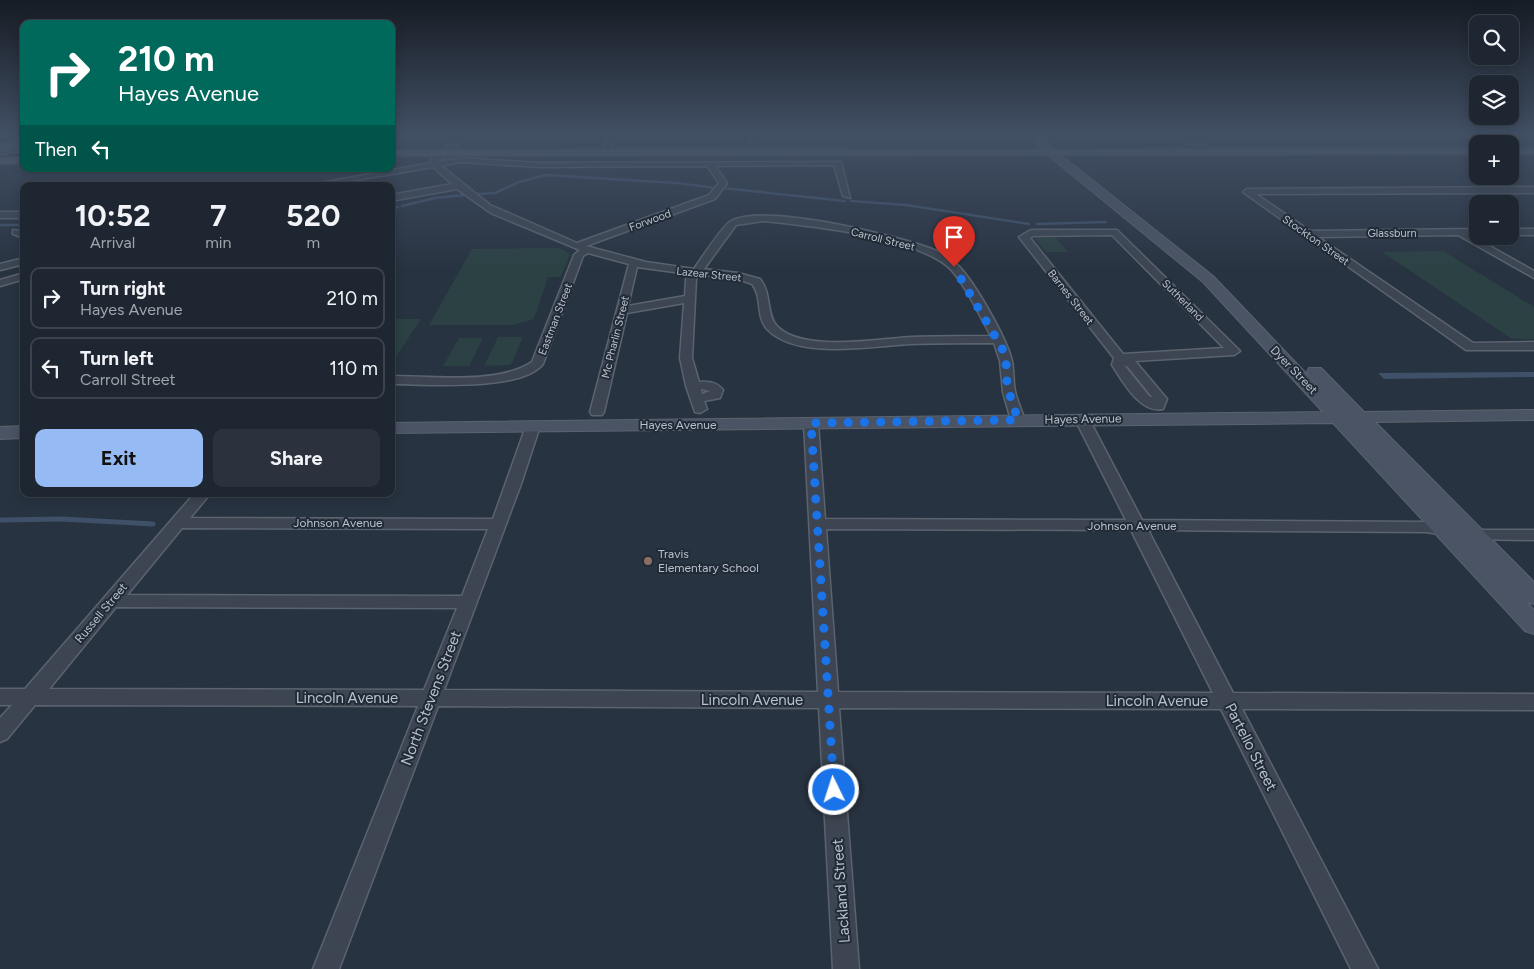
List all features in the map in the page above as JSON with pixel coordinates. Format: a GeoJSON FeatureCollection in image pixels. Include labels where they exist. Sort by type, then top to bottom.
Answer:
{"type":"FeatureCollection","features":[{"type":"Feature","properties":{"kind":"main road","name":"Dyer Street"},"geometry":{"type":"LineString","coordinates":[[1091,180],[1203,275],[1475,535],[1534,596]]}},
{"type":"Feature","properties":{"kind":"main road","name":"Dyer Street"},"geometry":{"type":"LineString","coordinates":[[1095,180],[1214,269],[1350,417],[1446,530],[1534,625]]}},
{"type":"Feature","properties":{"kind":"main road","name":"Hayes Avenue"},"geometry":{"type":"LineString","coordinates":[[395,428],[1082,419],[1163,412],[1350,417],[1534,415]]}},
{"type":"Feature","properties":{"kind":"main road"},"geometry":{"type":"LineString","coordinates":[[0,433],[20,432]]}},
{"type":"Feature","properties":{"kind":"main road"},"geometry":{"type":"LineString","coordinates":[[1507,596],[1534,616]]}},
{"type":"Feature","properties":{"kind":"street","name":"Lazear Street"},"geometry":{"type":"LineString","coordinates":[[451,180],[488,208],[555,239],[582,248],[635,263],[694,273],[743,277],[756,281],[762,287],[766,320],[769,326],[776,332],[792,339],[832,344],[998,339]]}},
{"type":"Feature","properties":{"kind":"street","name":"Forwood"},"geometry":{"type":"LineString","coordinates":[[582,248],[712,197],[723,183],[721,180]]}},
{"type":"Feature","properties":{"kind":"street"},"geometry":{"type":"LineString","coordinates":[[842,180],[848,196]]}},
{"type":"Feature","properties":{"kind":"street"},"geometry":{"type":"LineString","coordinates":[[395,197],[457,186]]}},
{"type":"Feature","properties":{"kind":"street"},"geometry":{"type":"LineString","coordinates":[[1516,190],[1534,199]]}},
{"type":"Feature","properties":{"kind":"street","name":"Stockton Street"},"geometry":{"type":"LineString","coordinates":[[1534,190],[1247,192],[1470,347],[1534,346]]}},
{"type":"Feature","properties":{"kind":"street"},"geometry":{"type":"LineString","coordinates":[[0,215],[20,215]]}},
{"type":"Feature","properties":{"kind":"street","name":"Carroll Street"},"geometry":{"type":"LineString","coordinates":[[694,273],[730,226],[738,221],[769,218],[840,228],[918,248],[950,263],[960,274],[998,339],[1006,361],[1009,392],[1018,420]]}},
{"type":"Feature","properties":{"kind":"street","name":"Sutherland"},"geometry":{"type":"LineString","coordinates":[[1025,235],[1031,233],[1114,232],[1234,351],[1120,358]]}},
{"type":"Feature","properties":{"kind":"street","name":"Glassburn"},"geometry":{"type":"LineString","coordinates":[[1307,234],[1469,232]]}},
{"type":"Feature","properties":{"kind":"street"},"geometry":{"type":"LineString","coordinates":[[1519,232],[1534,232]]}},
{"type":"Feature","properties":{"kind":"street"},"geometry":{"type":"LineString","coordinates":[[1460,233],[1534,276]]}},
{"type":"Feature","properties":{"kind":"street","name":"Barnes Street"},"geometry":{"type":"LineString","coordinates":[[1025,235],[1120,358],[1132,364],[1160,399],[1163,412]]}},
{"type":"Feature","properties":{"kind":"street","name":"Eastman Street"},"geometry":{"type":"LineString","coordinates":[[395,380],[504,378],[532,369],[537,364],[582,248]]}},
{"type":"Feature","properties":{"kind":"street"},"geometry":{"type":"LineString","coordinates":[[0,267],[20,262]]}},
{"type":"Feature","properties":{"kind":"street","name":"Mc Pharlin Street"},"geometry":{"type":"LineString","coordinates":[[596,412],[632,267],[635,263]]}},
{"type":"Feature","properties":{"kind":"street"},"geometry":{"type":"LineString","coordinates":[[692,386],[712,386],[718,392],[698,404],[692,386],[686,358],[689,299],[694,273]]}},
{"type":"Feature","properties":{"kind":"street"},"geometry":{"type":"LineString","coordinates":[[0,282],[20,277]]}},
{"type":"Feature","properties":{"kind":"street"},"geometry":{"type":"LineString","coordinates":[[622,310],[689,299]]}},
{"type":"Feature","properties":{"kind":"street","name":"Partello Street"},"geometry":{"type":"LineString","coordinates":[[1082,419],[1365,969]]}},
{"type":"Feature","properties":{"kind":"street","name":"Lackland Street"},"geometry":{"type":"LineString","coordinates":[[811,423],[846,969]]}},
{"type":"Feature","properties":{"kind":"street","name":"North Stevens Street"},"geometry":{"type":"LineString","coordinates":[[326,969],[498,524],[533,426]]}},
{"type":"Feature","properties":{"kind":"street","name":"Russell Street"},"geometry":{"type":"LineString","coordinates":[[0,733],[200,497]]}},
{"type":"Feature","properties":{"kind":"street","name":"Johnson Avenue"},"geometry":{"type":"LineString","coordinates":[[178,523],[498,524]]}},
{"type":"Feature","properties":{"kind":"street","name":"Johnson Avenue"},"geometry":{"type":"LineString","coordinates":[[818,524],[1426,526],[1446,530]]}},
{"type":"Feature","properties":{"kind":"street"},"geometry":{"type":"LineString","coordinates":[[1475,535],[1534,535]]}},
{"type":"Feature","properties":{"kind":"street"},"geometry":{"type":"LineString","coordinates":[[111,601],[468,602]]}},
{"type":"Feature","properties":{"kind":"street","name":"Lincoln Avenue"},"geometry":{"type":"LineString","coordinates":[[0,697],[1534,702]]}},
{"type":"Feature","properties":{"kind":"green space"},"geometry":{"type":"Polygon","coordinates":[[[1035,238],[1056,238],[1068,252],[1046,252],[1035,238]]]}},
{"type":"Feature","properties":{"kind":"green space"},"geometry":{"type":"Polygon","coordinates":[[[560,248],[570,254],[561,277],[548,277],[534,319],[513,325],[429,325],[472,249],[560,248]]]}},
{"type":"Feature","properties":{"kind":"green space"},"geometry":{"type":"Polygon","coordinates":[[[1443,251],[1534,307],[1534,339],[1512,339],[1382,252],[1443,251]]]}},
{"type":"Feature","properties":{"kind":"green space"},"geometry":{"type":"Polygon","coordinates":[[[395,319],[421,319],[395,358],[395,319]]]}},
{"type":"Feature","properties":{"kind":"green space"},"geometry":{"type":"Polygon","coordinates":[[[498,337],[523,337],[511,365],[484,366],[498,337]]]}},
{"type":"Feature","properties":{"kind":"green space"},"geometry":{"type":"Polygon","coordinates":[[[459,338],[483,338],[469,366],[443,366],[459,338]]]}},
{"type":"Feature","properties":{"kind":"water"},"geometry":{"type":"Polygon","coordinates":[[[1534,372],[1534,377],[1384,379],[1378,373],[1534,372]]]}},
{"type":"Feature","properties":{"kind":"waterway"},"geometry":{"type":"LineString","coordinates":[[478,194],[495,193],[526,180]]}},
{"type":"Feature","properties":{"kind":"waterway"},"geometry":{"type":"LineString","coordinates":[[631,180],[717,188]]}},
{"type":"Feature","properties":{"kind":"waterway"},"geometry":{"type":"LineString","coordinates":[[723,188],[845,201]]}},
{"type":"Feature","properties":{"kind":"waterway"},"geometry":{"type":"LineString","coordinates":[[402,206],[435,198],[465,195]]}},
{"type":"Feature","properties":{"kind":"waterway"},"geometry":{"type":"LineString","coordinates":[[851,201],[906,205],[1029,224]]}},
{"type":"Feature","properties":{"kind":"waterway"},"geometry":{"type":"LineString","coordinates":[[1037,224],[1106,222]]}},
{"type":"Feature","properties":{"kind":"waterway"},"geometry":{"type":"LineString","coordinates":[[0,225],[20,225]]}},
{"type":"Feature","properties":{"kind":"waterway"},"geometry":{"type":"LineString","coordinates":[[0,520],[62,519],[153,524]]}},
{"type":"Feature","properties":{"kind":"place","name":"Travis Elementary School"},"geometry":{"type":"Point","coordinates":[648,561]}},
{"type":"Feature","properties":{"kind":"route"},"geometry":{"type":"LineString","coordinates":[[834,790],[811,423],[1018,420],[1007,386],[1006,361],[1002,348],[960,274],[954,267]]}}]}
